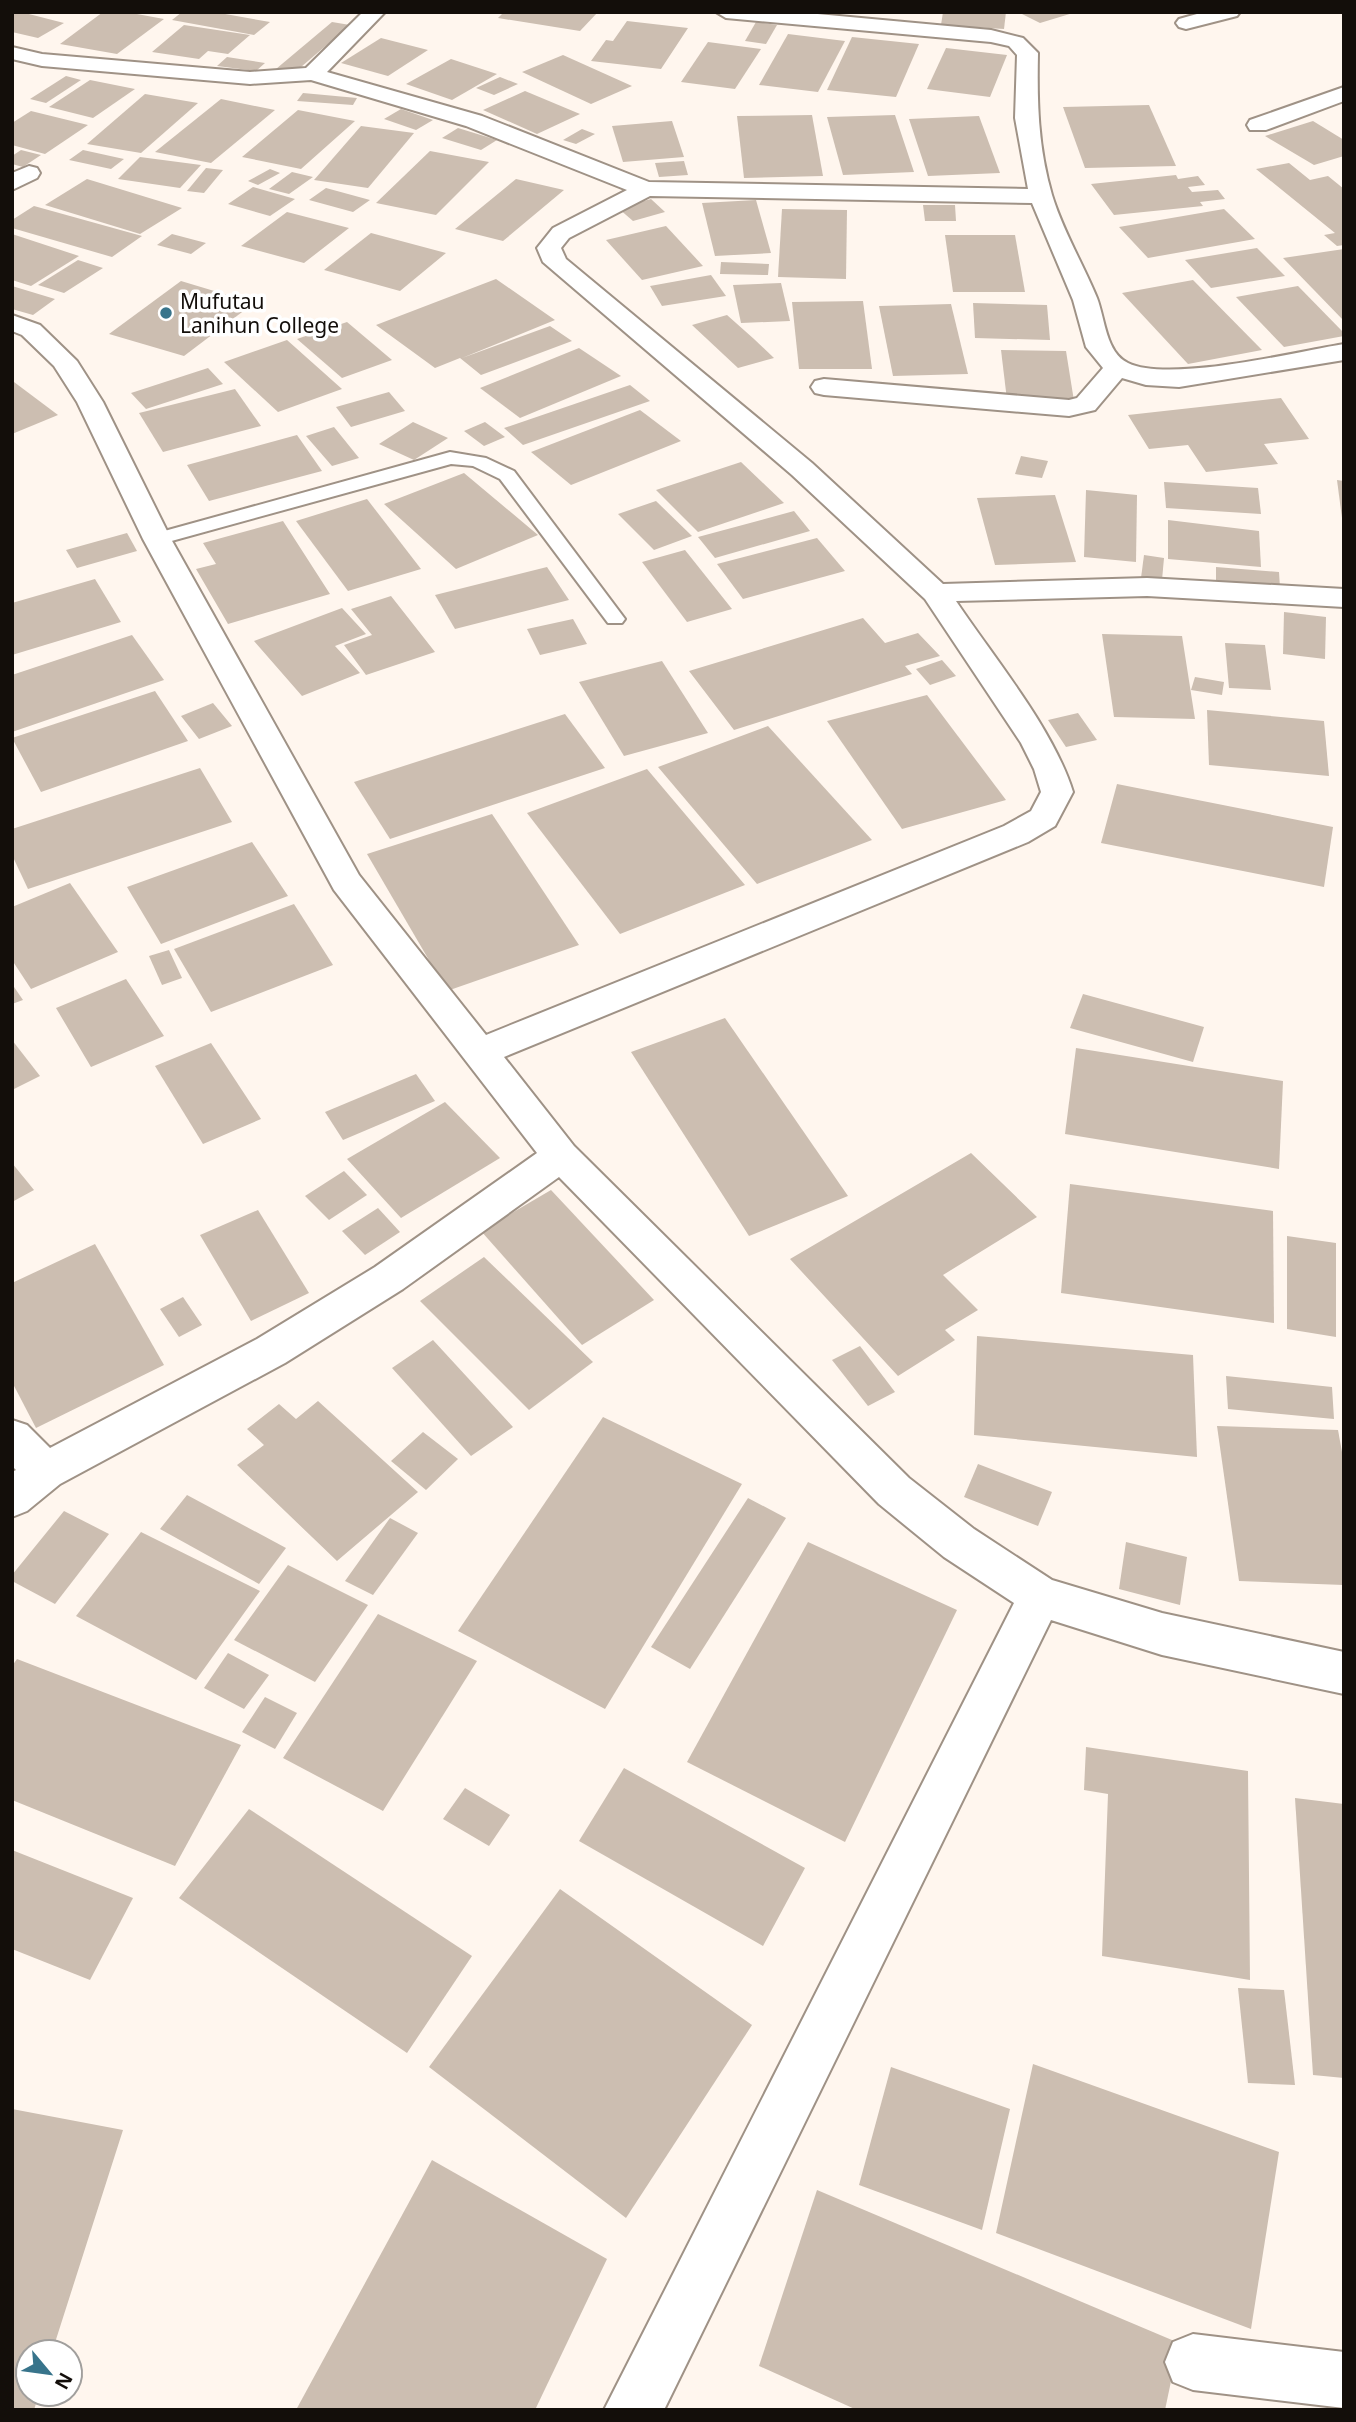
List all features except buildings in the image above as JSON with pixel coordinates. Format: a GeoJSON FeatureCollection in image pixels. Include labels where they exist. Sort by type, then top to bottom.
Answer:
{"type":"FeatureCollection","features":[{"type":"Feature","properties":{"kind":"street"},"geometry":{"type":"LineString","coordinates":[[312,74],[375,12]]}},
{"type":"Feature","properties":{"kind":"street"},"geometry":{"type":"LineString","coordinates":[[726,12],[991,36],[1016,43],[1028,53],[1026,118],[1041,196],[1085,300],[1099,346],[1117,368],[1146,377],[1179,379],[1344,352]]}},
{"type":"Feature","properties":{"kind":"street"},"geometry":{"type":"LineString","coordinates":[[1186,23],[1230,12]]}},
{"type":"Feature","properties":{"kind":"street"},"geometry":{"type":"LineString","coordinates":[[12,53],[42,60],[250,78],[312,74],[474,121],[646,189],[1041,196]]}},
{"type":"Feature","properties":{"kind":"street"},"geometry":{"type":"LineString","coordinates":[[1258,125],[1344,93]]}},
{"type":"Feature","properties":{"kind":"street"},"geometry":{"type":"LineString","coordinates":[[481,1052],[1016,834],[1044,818],[1057,792],[1050,769],[998,683],[936,593],[802,469],[555,262],[549,248],[561,233],[646,189]]}},
{"type":"Feature","properties":{"kind":"street"},"geometry":{"type":"LineString","coordinates":[[12,322],[31,330],[64,361],[90,402],[157,540],[346,882],[561,1156],[894,1491],[959,1543],[1040,1596],[1162,1634],[1344,1673]]}},
{"type":"Feature","properties":{"kind":"street"},"geometry":{"type":"LineString","coordinates":[[824,387],[1069,408],[1086,404],[1117,368]]}},
{"type":"Feature","properties":{"kind":"street"},"geometry":{"type":"LineString","coordinates":[[936,593],[1147,587],[1344,598]]}},
{"type":"Feature","properties":{"kind":"street"},"geometry":{"type":"LineString","coordinates":[[12,1498],[45,1471],[271,1351],[389,1278],[561,1156]]}},
{"type":"Feature","properties":{"kind":"street"},"geometry":{"type":"LineString","coordinates":[[12,1438],[45,1471]]}},
{"type":"Feature","properties":{"kind":"street"},"geometry":{"type":"LineString","coordinates":[[632,2410],[654,2373],[707,2268],[1040,1596]]}},
{"type":"Feature","properties":{"kind":"street"},"geometry":{"type":"LineString","coordinates":[[1193,2362],[1344,2380]]}},
{"type":"Feature","properties":{"kind":"lane"},"geometry":{"type":"LineString","coordinates":[[157,540],[450,458],[466,458],[507,475],[615,619]]}},
{"type":"Feature","properties":{"kind":"place","name":"Mufutau Lanihun College"},"geometry":{"type":"Point","coordinates":[166,313]}}]}
